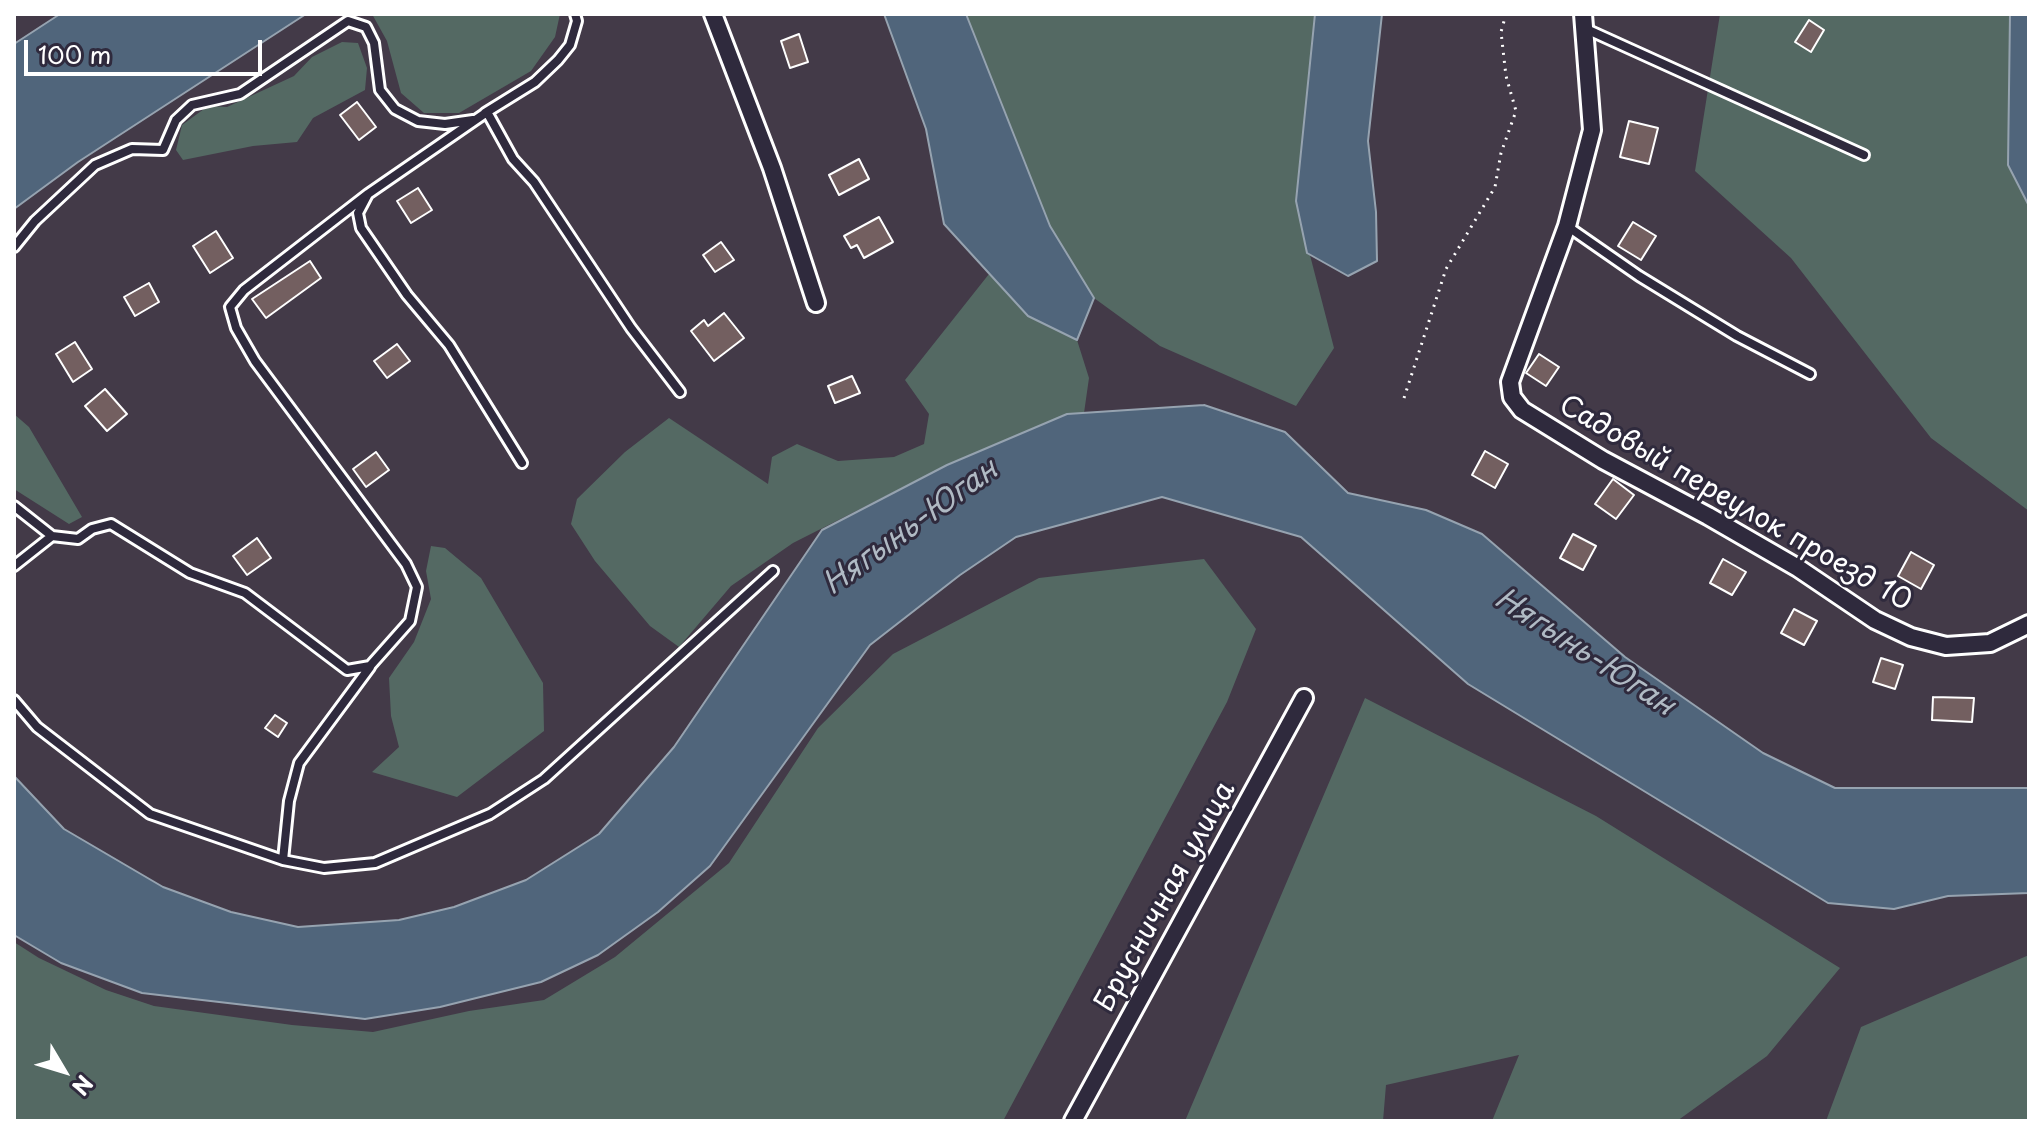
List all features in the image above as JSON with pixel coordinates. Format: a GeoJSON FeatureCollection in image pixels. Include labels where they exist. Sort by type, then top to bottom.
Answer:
{"type":"FeatureCollection","features":[{"type":"Feature","properties":{"kind":"street"},"geometry":{"type":"LineString","coordinates":[[713,14],[772,168],[816,303]]}},
{"type":"Feature","properties":{"kind":"street"},"geometry":{"type":"LineString","coordinates":[[1567,226],[1592,130],[1583,21]]}},
{"type":"Feature","properties":{"kind":"street","name":"Садовый переулок проезд 10"},"geometry":{"type":"LineString","coordinates":[[1567,226],[1510,382],[1512,397],[1522,410],[1603,460],[1759,545],[1875,620],[1911,637],[1946,646],[1990,643],[2029,624]]}},
{"type":"Feature","properties":{"kind":"street","name":"Брусничная улица"},"geometry":{"type":"LineString","coordinates":[[1073,1121],[1304,698]]}},
{"type":"Feature","properties":{"kind":"lane"},"geometry":{"type":"LineString","coordinates":[[14,247],[35,221],[95,165],[132,149],[163,150],[176,120],[192,105],[240,94],[348,21],[366,27],[374,43],[380,90],[395,109],[418,121],[445,124],[474,120],[535,82],[570,45],[577,21],[575,14]]}},
{"type":"Feature","properties":{"kind":"lane"},"geometry":{"type":"LineString","coordinates":[[1583,21],[1864,155]]}},
{"type":"Feature","properties":{"kind":"lane"},"geometry":{"type":"LineString","coordinates":[[283,860],[289,801],[299,763],[370,666],[410,621],[417,587],[406,564],[255,361],[236,328],[230,307],[244,290],[368,194],[487,112]]}},
{"type":"Feature","properties":{"kind":"lane"},"geometry":{"type":"LineString","coordinates":[[487,112],[513,159],[534,182],[631,328],[680,392]]}},
{"type":"Feature","properties":{"kind":"lane"},"geometry":{"type":"LineString","coordinates":[[368,194],[358,213],[361,228],[407,295],[449,345],[522,463]]}},
{"type":"Feature","properties":{"kind":"lane"},"geometry":{"type":"LineString","coordinates":[[1567,226],[1639,276],[1810,374]]}},
{"type":"Feature","properties":{"kind":"lane"},"geometry":{"type":"LineString","coordinates":[[14,506],[52,536],[78,539],[92,529],[111,524],[190,573],[245,593],[347,670],[370,666]]}},
{"type":"Feature","properties":{"kind":"lane"},"geometry":{"type":"LineString","coordinates":[[14,566],[52,536]]}},
{"type":"Feature","properties":{"kind":"lane"},"geometry":{"type":"LineString","coordinates":[[14,700],[37,727],[150,814],[283,860],[324,868],[375,863],[490,814],[544,779],[773,571]]}},
{"type":"Feature","properties":{"kind":"path"},"geometry":{"type":"LineString","coordinates":[[1404,398],[1446,269],[1495,187],[1501,153],[1516,111],[1506,76],[1501,32],[1506,14]]}},
{"type":"Feature","properties":{"kind":"green space"},"geometry":{"type":"Polygon","coordinates":[[[372,14],[560,14],[555,37],[531,71],[459,113],[424,113],[401,93],[387,41],[372,14]]]}},
{"type":"Feature","properties":{"kind":"green space"},"geometry":{"type":"Polygon","coordinates":[[[966,14],[1315,14],[1296,201],[1334,348],[1296,406],[1160,346],[1094,298],[1050,226],[966,14]]]}},
{"type":"Feature","properties":{"kind":"green space"},"geometry":{"type":"Polygon","coordinates":[[[1720,14],[2010,14],[2008,165],[2029,206],[2029,511],[1931,438],[1791,258],[1695,171],[1720,14]]]}},
{"type":"Feature","properties":{"kind":"green space"},"geometry":{"type":"Polygon","coordinates":[[[342,42],[358,43],[367,68],[365,90],[313,118],[297,142],[253,146],[183,160],[176,150],[182,125],[208,106],[227,107],[294,76],[312,57],[342,42]]]}},
{"type":"Feature","properties":{"kind":"green space"},"geometry":{"type":"Polygon","coordinates":[[[989,274],[1028,316],[1077,340],[1089,378],[1084,413],[947,465],[793,543],[731,586],[679,647],[650,626],[595,561],[571,524],[577,499],[625,452],[669,418],[768,484],[772,457],[797,444],[838,461],[894,457],[924,444],[929,414],[905,380],[989,274]]]}},
{"type":"Feature","properties":{"kind":"green space"},"geometry":{"type":"Polygon","coordinates":[[[14,414],[29,427],[82,517],[69,524],[14,489],[14,414]]]}},
{"type":"Feature","properties":{"kind":"green space"},"geometry":{"type":"Polygon","coordinates":[[[431,546],[445,548],[481,578],[543,683],[544,731],[457,797],[372,772],[399,747],[391,716],[389,678],[414,642],[431,599],[426,571],[431,546]]]}},
{"type":"Feature","properties":{"kind":"green space"},"geometry":{"type":"Polygon","coordinates":[[[1204,559],[1256,629],[1227,702],[1003,1121],[14,1121],[14,942],[39,958],[106,990],[154,1006],[292,1025],[373,1032],[469,1011],[544,1000],[615,957],[729,863],[818,728],[893,654],[1039,578],[1204,559]]]}},
{"type":"Feature","properties":{"kind":"green space"},"geometry":{"type":"Polygon","coordinates":[[[1365,698],[1596,816],[1840,968],[1767,1056],[1677,1121],[1492,1121],[1519,1055],[1386,1085],[1383,1121],[1185,1121],[1365,698]]]}},
{"type":"Feature","properties":{"kind":"green space"},"geometry":{"type":"Polygon","coordinates":[[[2029,955],[2029,1121],[1826,1121],[1861,1027],[2029,955]]]}},
{"type":"Feature","properties":{"kind":"water"},"geometry":{"type":"Polygon","coordinates":[[[60,14],[306,14],[78,162],[14,209],[14,44],[60,14]]]}},
{"type":"Feature","properties":{"kind":"water"},"geometry":{"type":"Polygon","coordinates":[[[884,14],[966,14],[1050,226],[1094,298],[1077,340],[1028,316],[944,224],[926,129],[884,14]]]}},
{"type":"Feature","properties":{"kind":"water"},"geometry":{"type":"Polygon","coordinates":[[[1315,14],[1382,14],[1368,141],[1376,212],[1377,261],[1348,276],[1307,253],[1296,201],[1315,14]]]}},
{"type":"Feature","properties":{"kind":"water"},"geometry":{"type":"Polygon","coordinates":[[[2010,14],[2029,14],[2029,206],[2008,165],[2010,14]]]}},
{"type":"Feature","properties":{"kind":"water","name":"Нягынь-Юган"},"geometry":{"type":"Polygon","coordinates":[[[1204,405],[1285,432],[1348,493],[1426,510],[1482,534],[1625,657],[1763,753],[1835,788],[2029,788],[2029,893],[1948,896],[1894,909],[1828,903],[1468,684],[1301,537],[1162,497],[1016,537],[960,575],[870,645],[710,866],[658,912],[598,955],[541,982],[440,1007],[365,1019],[142,993],[61,963],[14,935],[14,776],[64,829],[163,887],[231,912],[298,927],[399,920],[454,907],[526,880],[599,834],[674,747],[822,530],[947,465],[1067,414],[1204,405]]]}},
{"type":"Feature","properties":{"kind":"building"},"geometry":{"type":"Polygon","coordinates":[[[1809,20],[1824,30],[1811,52],[1795,42],[1809,20]]]}},
{"type":"Feature","properties":{"kind":"building"},"geometry":{"type":"Polygon","coordinates":[[[799,34],[808,62],[790,68],[781,41],[799,34]]]}},
{"type":"Feature","properties":{"kind":"building"},"geometry":{"type":"Polygon","coordinates":[[[357,102],[376,127],[359,140],[340,115],[357,102]]]}},
{"type":"Feature","properties":{"kind":"building"},"geometry":{"type":"Polygon","coordinates":[[[1629,121],[1658,128],[1649,164],[1620,157],[1629,121]]]}},
{"type":"Feature","properties":{"kind":"building"},"geometry":{"type":"Polygon","coordinates":[[[859,159],[869,179],[839,195],[829,175],[859,159]]]}},
{"type":"Feature","properties":{"kind":"building"},"geometry":{"type":"Polygon","coordinates":[[[418,188],[432,210],[411,223],[397,201],[418,188]]]}},
{"type":"Feature","properties":{"kind":"building"},"geometry":{"type":"Polygon","coordinates":[[[879,217],[893,242],[864,258],[857,245],[851,248],[844,236],[879,217]]]}},
{"type":"Feature","properties":{"kind":"building"},"geometry":{"type":"Polygon","coordinates":[[[1633,222],[1656,236],[1641,260],[1618,246],[1633,222]]]}},
{"type":"Feature","properties":{"kind":"building"},"geometry":{"type":"Polygon","coordinates":[[[216,231],[233,258],[210,273],[193,246],[216,231]]]}},
{"type":"Feature","properties":{"kind":"building"},"geometry":{"type":"Polygon","coordinates":[[[721,242],[734,260],[715,272],[703,255],[721,242]]]}},
{"type":"Feature","properties":{"kind":"building"},"geometry":{"type":"Polygon","coordinates":[[[310,261],[321,278],[266,318],[252,299],[310,261]]]}},
{"type":"Feature","properties":{"kind":"building"},"geometry":{"type":"Polygon","coordinates":[[[149,283],[159,302],[135,316],[124,297],[149,283]]]}},
{"type":"Feature","properties":{"kind":"building"},"geometry":{"type":"Polygon","coordinates":[[[724,313],[744,338],[714,361],[691,331],[704,320],[708,326],[724,313]]]}},
{"type":"Feature","properties":{"kind":"building"},"geometry":{"type":"Polygon","coordinates":[[[75,342],[92,369],[73,382],[56,354],[75,342]]]}},
{"type":"Feature","properties":{"kind":"building"},"geometry":{"type":"Polygon","coordinates":[[[397,344],[410,361],[387,378],[374,361],[397,344]]]}},
{"type":"Feature","properties":{"kind":"building"},"geometry":{"type":"Polygon","coordinates":[[[1539,354],[1559,367],[1546,386],[1526,373],[1539,354]]]}},
{"type":"Feature","properties":{"kind":"building"},"geometry":{"type":"Polygon","coordinates":[[[852,376],[860,393],[835,403],[828,386],[852,376]]]}},
{"type":"Feature","properties":{"kind":"building"},"geometry":{"type":"Polygon","coordinates":[[[105,389],[127,414],[107,431],[85,406],[105,389]]]}},
{"type":"Feature","properties":{"kind":"building"},"geometry":{"type":"Polygon","coordinates":[[[1485,451],[1508,464],[1495,488],[1472,475],[1485,451]]]}},
{"type":"Feature","properties":{"kind":"building"},"geometry":{"type":"Polygon","coordinates":[[[376,452],[389,470],[366,487],[353,469],[376,452]]]}},
{"type":"Feature","properties":{"kind":"building"},"geometry":{"type":"Polygon","coordinates":[[[1613,479],[1634,495],[1616,519],[1595,504],[1613,479]]]}},
{"type":"Feature","properties":{"kind":"building"},"geometry":{"type":"Polygon","coordinates":[[[1573,534],[1596,546],[1583,570],[1560,558],[1573,534]]]}},
{"type":"Feature","properties":{"kind":"building"},"geometry":{"type":"Polygon","coordinates":[[[257,538],[271,558],[247,575],[233,556],[257,538]]]}},
{"type":"Feature","properties":{"kind":"building"},"geometry":{"type":"Polygon","coordinates":[[[1911,552],[1934,565],[1921,589],[1898,576],[1911,552]]]}},
{"type":"Feature","properties":{"kind":"building"},"geometry":{"type":"Polygon","coordinates":[[[1723,559],[1746,572],[1732,595],[1710,583],[1723,559]]]}},
{"type":"Feature","properties":{"kind":"building"},"geometry":{"type":"Polygon","coordinates":[[[1794,609],[1817,621],[1804,645],[1781,633],[1794,609]]]}},
{"type":"Feature","properties":{"kind":"building"},"geometry":{"type":"Polygon","coordinates":[[[1881,658],[1903,665],[1895,689],[1873,682],[1881,658]]]}},
{"type":"Feature","properties":{"kind":"building"},"geometry":{"type":"Polygon","coordinates":[[[1933,697],[1974,698],[1972,722],[1932,720],[1933,697]]]}},
{"type":"Feature","properties":{"kind":"building"},"geometry":{"type":"Polygon","coordinates":[[[275,715],[287,723],[278,737],[265,728],[275,715]]]}}]}
